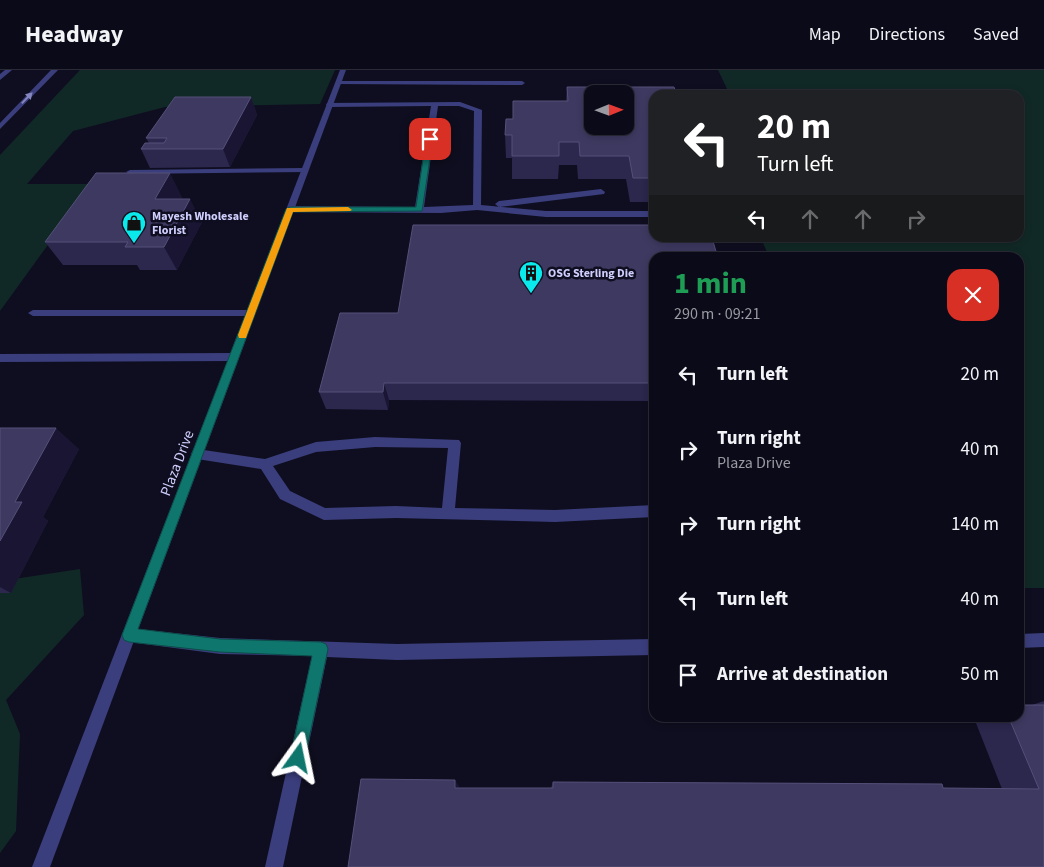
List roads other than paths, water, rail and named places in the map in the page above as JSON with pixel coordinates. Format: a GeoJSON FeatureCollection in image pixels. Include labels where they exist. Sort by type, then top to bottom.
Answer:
{"type":"FeatureCollection","features":[{"type":"Feature","properties":{"kind":"street"},"geometry":{"type":"LineString","coordinates":[[0,78],[9,70]]}},
{"type":"Feature","properties":{"kind":"street"},"geometry":{"type":"LineString","coordinates":[[0,126],[55,70]]}},
{"type":"Feature","properties":{"kind":"street","name":"Plaza Drive"},"geometry":{"type":"LineString","coordinates":[[41,867],[343,70]]}},
{"type":"Feature","properties":{"kind":"street"},"geometry":{"type":"LineString","coordinates":[[338,83],[522,83]]}},
{"type":"Feature","properties":{"kind":"street"},"geometry":{"type":"LineString","coordinates":[[419,210],[435,104]]}},
{"type":"Feature","properties":{"kind":"street"},"geometry":{"type":"LineString","coordinates":[[330,105],[460,104],[478,110],[477,207]]}},
{"type":"Feature","properties":{"kind":"street"},"geometry":{"type":"LineString","coordinates":[[130,172],[305,170]]}},
{"type":"Feature","properties":{"kind":"street"},"geometry":{"type":"LineString","coordinates":[[290,209],[419,210],[477,207],[601,192]]}},
{"type":"Feature","properties":{"kind":"street"},"geometry":{"type":"LineString","coordinates":[[477,207],[546,214],[649,214]]}},
{"type":"Feature","properties":{"kind":"street"},"geometry":{"type":"LineString","coordinates":[[33,313],[251,313]]}},
{"type":"Feature","properties":{"kind":"street"},"geometry":{"type":"LineString","coordinates":[[0,358],[234,357]]}},
{"type":"Feature","properties":{"kind":"street"},"geometry":{"type":"LineString","coordinates":[[197,454],[264,464],[316,447],[375,442],[455,443],[448,514]]}},
{"type":"Feature","properties":{"kind":"street"},"geometry":{"type":"LineString","coordinates":[[264,464],[285,495],[324,514],[396,512],[555,516],[649,511]]}},
{"type":"Feature","properties":{"kind":"street"},"geometry":{"type":"LineString","coordinates":[[129,635],[220,646],[397,652],[649,647]]}},
{"type":"Feature","properties":{"kind":"street"},"geometry":{"type":"LineString","coordinates":[[1024,640],[1044,640]]}},
{"type":"Feature","properties":{"kind":"street"},"geometry":{"type":"LineString","coordinates":[[274,867],[321,649]]}},
{"type":"Feature","properties":{"kind":"place","name":"Mayesh Wholesale Florist"},"geometry":{"type":"Point","coordinates":[134,244]}},
{"type":"Feature","properties":{"kind":"place","name":"OSG Sterling Die"},"geometry":{"type":"Point","coordinates":[531,294]}}]}
